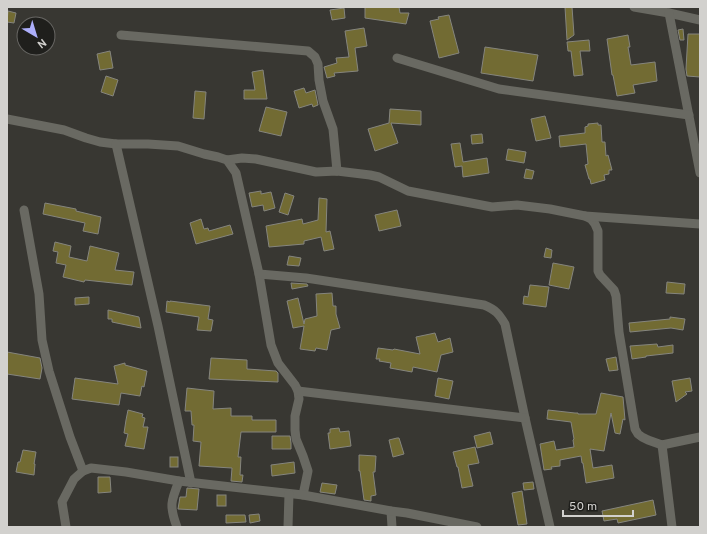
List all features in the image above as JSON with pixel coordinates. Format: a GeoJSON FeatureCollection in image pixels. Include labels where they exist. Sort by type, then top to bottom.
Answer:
{"type":"FeatureCollection","features":[{"type":"Feature","properties":{"kind":"street"},"geometry":{"type":"LineString","coordinates":[[634,7],[669,12],[700,20]]}},
{"type":"Feature","properties":{"kind":"street"},"geometry":{"type":"LineString","coordinates":[[669,12],[700,173]]}},
{"type":"Feature","properties":{"kind":"street"},"geometry":{"type":"LineString","coordinates":[[121,35],[308,51],[315,57],[318,64],[319,80],[323,100],[333,129],[337,171]]}},
{"type":"Feature","properties":{"kind":"street"},"geometry":{"type":"LineString","coordinates":[[397,58],[499,88],[689,115]]}},
{"type":"Feature","properties":{"kind":"street"},"geometry":{"type":"LineString","coordinates":[[7,119],[64,130],[100,142],[178,146],[227,160],[242,158],[256,159],[316,172],[337,171],[370,175],[378,177],[408,191],[492,207],[517,205],[544,208],[586,216],[700,224]]}},
{"type":"Feature","properties":{"kind":"street"},"geometry":{"type":"LineString","coordinates":[[116,144],[158,326],[191,483]]}},
{"type":"Feature","properties":{"kind":"street"},"geometry":{"type":"LineString","coordinates":[[227,160],[236,173],[259,274],[271,345],[278,362],[298,391],[299,399],[295,416],[296,439],[308,471],[303,495]]}},
{"type":"Feature","properties":{"kind":"street"},"geometry":{"type":"LineString","coordinates":[[24,210],[39,294],[42,340],[49,370],[70,437],[83,471]]}},
{"type":"Feature","properties":{"kind":"street"},"geometry":{"type":"LineString","coordinates":[[586,216],[591,219],[598,231],[598,271],[614,290],[616,296],[619,332],[635,429],[642,437],[662,445],[700,437]]}},
{"type":"Feature","properties":{"kind":"street"},"geometry":{"type":"LineString","coordinates":[[259,274],[306,278],[484,305],[492,308],[499,314],[506,324],[525,418],[550,527]]}},
{"type":"Feature","properties":{"kind":"street"},"geometry":{"type":"LineString","coordinates":[[298,391],[525,418]]}},
{"type":"Feature","properties":{"kind":"street"},"geometry":{"type":"LineString","coordinates":[[662,445],[672,527]]}},
{"type":"Feature","properties":{"kind":"street"},"geometry":{"type":"LineString","coordinates":[[66,527],[62,502],[74,479],[83,471],[91,468],[126,472],[191,483],[303,495],[477,527]]}},
{"type":"Feature","properties":{"kind":"street"},"geometry":{"type":"LineString","coordinates":[[177,527],[172,515],[171,507],[172,498],[178,481]]}},
{"type":"Feature","properties":{"kind":"street"},"geometry":{"type":"LineString","coordinates":[[288,527],[289,494]]}},
{"type":"Feature","properties":{"kind":"street"},"geometry":{"type":"LineString","coordinates":[[391,511],[392,527]]}},
{"type":"Feature","properties":{"kind":"building"},"geometry":{"type":"Polygon","coordinates":[[[365,7],[399,7],[400,13],[409,13],[406,24],[365,18],[365,7]]]}},
{"type":"Feature","properties":{"kind":"building"},"geometry":{"type":"Polygon","coordinates":[[[565,7],[572,7],[574,35],[567,40],[565,7]]]}},
{"type":"Feature","properties":{"kind":"building"},"geometry":{"type":"Polygon","coordinates":[[[344,8],[345,18],[332,20],[330,10],[344,8]]]}},
{"type":"Feature","properties":{"kind":"building"},"geometry":{"type":"Polygon","coordinates":[[[8,11],[16,13],[14,23],[7,22],[8,11]]]}},
{"type":"Feature","properties":{"kind":"building"},"geometry":{"type":"Polygon","coordinates":[[[449,15],[459,53],[439,58],[430,21],[439,19],[438,17],[449,15]]]}},
{"type":"Feature","properties":{"kind":"building"},"geometry":{"type":"Polygon","coordinates":[[[364,28],[367,46],[355,48],[358,71],[334,73],[335,76],[327,78],[324,67],[337,63],[336,58],[349,57],[345,31],[364,28]]]}},
{"type":"Feature","properties":{"kind":"building"},"geometry":{"type":"Polygon","coordinates":[[[683,29],[684,40],[680,40],[678,30],[683,29]]]}},
{"type":"Feature","properties":{"kind":"building"},"geometry":{"type":"Polygon","coordinates":[[[688,34],[700,34],[700,77],[687,76],[688,34]]]}},
{"type":"Feature","properties":{"kind":"building"},"geometry":{"type":"Polygon","coordinates":[[[628,35],[631,65],[655,62],[657,81],[633,85],[635,93],[617,96],[612,75],[607,39],[628,35]]]}},
{"type":"Feature","properties":{"kind":"building"},"geometry":{"type":"Polygon","coordinates":[[[589,40],[590,51],[580,51],[583,75],[574,76],[571,51],[568,51],[567,42],[589,40]]]}},
{"type":"Feature","properties":{"kind":"building"},"geometry":{"type":"Polygon","coordinates":[[[485,47],[538,55],[533,81],[481,73],[485,47]]]}},
{"type":"Feature","properties":{"kind":"building"},"geometry":{"type":"Polygon","coordinates":[[[110,51],[113,68],[100,70],[97,54],[110,51]]]}},
{"type":"Feature","properties":{"kind":"building"},"geometry":{"type":"Polygon","coordinates":[[[263,70],[267,99],[244,99],[244,90],[255,90],[252,72],[263,70]]]}},
{"type":"Feature","properties":{"kind":"building"},"geometry":{"type":"Polygon","coordinates":[[[106,76],[118,80],[113,96],[101,92],[106,76]]]}},
{"type":"Feature","properties":{"kind":"building"},"geometry":{"type":"Polygon","coordinates":[[[304,88],[306,93],[315,90],[318,105],[313,107],[312,104],[299,108],[294,91],[304,88]]]}},
{"type":"Feature","properties":{"kind":"building"},"geometry":{"type":"Polygon","coordinates":[[[195,91],[206,92],[204,119],[193,118],[195,91]]]}},
{"type":"Feature","properties":{"kind":"building"},"geometry":{"type":"Polygon","coordinates":[[[266,107],[287,112],[281,136],[259,131],[266,107]]]}},
{"type":"Feature","properties":{"kind":"building"},"geometry":{"type":"Polygon","coordinates":[[[390,109],[421,111],[421,125],[391,123],[398,143],[375,151],[368,129],[389,123],[390,109]]]}},
{"type":"Feature","properties":{"kind":"building"},"geometry":{"type":"Polygon","coordinates":[[[545,116],[551,138],[536,141],[531,119],[545,116]]]}},
{"type":"Feature","properties":{"kind":"building"},"geometry":{"type":"Polygon","coordinates":[[[598,123],[598,125],[601,125],[602,142],[605,142],[606,156],[608,155],[612,170],[609,170],[609,174],[604,175],[605,180],[591,184],[585,165],[588,164],[586,144],[560,147],[559,136],[585,133],[585,127],[588,126],[588,124],[598,123]]]}},
{"type":"Feature","properties":{"kind":"building"},"geometry":{"type":"Polygon","coordinates":[[[482,134],[483,143],[472,144],[471,135],[482,134]]]}},
{"type":"Feature","properties":{"kind":"building"},"geometry":{"type":"Polygon","coordinates":[[[460,143],[463,162],[487,158],[489,173],[463,177],[462,166],[455,167],[451,144],[460,143]]]}},
{"type":"Feature","properties":{"kind":"building"},"geometry":{"type":"Polygon","coordinates":[[[508,149],[526,152],[524,163],[506,160],[508,149]]]}},
{"type":"Feature","properties":{"kind":"building"},"geometry":{"type":"Polygon","coordinates":[[[526,169],[534,171],[532,179],[524,178],[526,169]]]}},
{"type":"Feature","properties":{"kind":"building"},"geometry":{"type":"Polygon","coordinates":[[[261,191],[261,194],[271,192],[275,208],[264,211],[263,205],[252,207],[249,193],[261,191]]]}},
{"type":"Feature","properties":{"kind":"building"},"geometry":{"type":"Polygon","coordinates":[[[285,193],[294,196],[288,215],[279,212],[285,193]]]}},
{"type":"Feature","properties":{"kind":"building"},"geometry":{"type":"Polygon","coordinates":[[[319,198],[327,199],[326,232],[330,231],[334,249],[324,251],[321,237],[304,241],[304,244],[269,247],[266,226],[302,219],[303,224],[318,220],[319,198]]]}},
{"type":"Feature","properties":{"kind":"building"},"geometry":{"type":"Polygon","coordinates":[[[45,203],[76,209],[76,211],[101,217],[98,234],[83,231],[85,223],[43,214],[45,203]]]}},
{"type":"Feature","properties":{"kind":"building"},"geometry":{"type":"Polygon","coordinates":[[[397,210],[401,226],[379,231],[375,215],[397,210]]]}},
{"type":"Feature","properties":{"kind":"building"},"geometry":{"type":"Polygon","coordinates":[[[201,219],[204,229],[208,228],[209,231],[230,225],[233,234],[196,244],[190,223],[201,219]]]}},
{"type":"Feature","properties":{"kind":"building"},"geometry":{"type":"Polygon","coordinates":[[[55,242],[71,246],[69,257],[87,261],[90,246],[119,253],[115,270],[134,272],[132,285],[85,280],[84,282],[63,277],[66,265],[56,263],[58,252],[53,251],[55,242]]]}},
{"type":"Feature","properties":{"kind":"building"},"geometry":{"type":"Polygon","coordinates":[[[546,248],[552,250],[551,258],[544,257],[546,248]]]}},
{"type":"Feature","properties":{"kind":"building"},"geometry":{"type":"Polygon","coordinates":[[[289,256],[301,258],[299,266],[287,265],[289,256]]]}},
{"type":"Feature","properties":{"kind":"building"},"geometry":{"type":"Polygon","coordinates":[[[553,263],[574,267],[569,289],[549,285],[553,263]]]}},
{"type":"Feature","properties":{"kind":"building"},"geometry":{"type":"Polygon","coordinates":[[[667,282],[685,284],[684,294],[666,293],[667,282]]]}},
{"type":"Feature","properties":{"kind":"building"},"geometry":{"type":"Polygon","coordinates":[[[291,283],[307,284],[308,286],[292,289],[291,283]]]}},
{"type":"Feature","properties":{"kind":"building"},"geometry":{"type":"Polygon","coordinates":[[[530,285],[549,287],[546,307],[523,304],[524,296],[528,297],[530,285]]]}},
{"type":"Feature","properties":{"kind":"building"},"geometry":{"type":"Polygon","coordinates":[[[332,293],[333,306],[336,306],[336,314],[340,328],[331,330],[327,350],[316,348],[315,351],[300,349],[304,326],[293,328],[287,301],[298,298],[304,324],[305,319],[317,316],[316,294],[332,293]]]}},
{"type":"Feature","properties":{"kind":"building"},"geometry":{"type":"Polygon","coordinates":[[[89,297],[89,304],[75,305],[75,298],[89,297]]]}},
{"type":"Feature","properties":{"kind":"building"},"geometry":{"type":"Polygon","coordinates":[[[167,301],[210,306],[208,319],[213,320],[211,331],[197,330],[199,317],[166,312],[167,301]]]}},
{"type":"Feature","properties":{"kind":"building"},"geometry":{"type":"Polygon","coordinates":[[[108,310],[139,317],[141,328],[112,322],[112,319],[108,319],[108,310]]]}},
{"type":"Feature","properties":{"kind":"building"},"geometry":{"type":"Polygon","coordinates":[[[670,317],[685,319],[683,330],[671,328],[630,332],[629,323],[670,319],[670,317]]]}},
{"type":"Feature","properties":{"kind":"building"},"geometry":{"type":"Polygon","coordinates":[[[435,333],[438,342],[450,338],[453,352],[441,355],[437,372],[413,367],[412,372],[390,368],[391,363],[376,359],[378,348],[394,349],[420,354],[416,337],[435,333]]]}},
{"type":"Feature","properties":{"kind":"building"},"geometry":{"type":"Polygon","coordinates":[[[657,344],[658,347],[673,345],[673,353],[632,359],[630,346],[657,344]]]}},
{"type":"Feature","properties":{"kind":"building"},"geometry":{"type":"Polygon","coordinates":[[[7,352],[40,358],[42,368],[40,379],[7,374],[7,352]]]}},
{"type":"Feature","properties":{"kind":"building"},"geometry":{"type":"Polygon","coordinates":[[[616,357],[618,370],[609,371],[606,359],[616,357]]]}},
{"type":"Feature","properties":{"kind":"building"},"geometry":{"type":"Polygon","coordinates":[[[211,358],[247,360],[247,369],[276,371],[278,373],[278,382],[209,379],[211,358]]]}},
{"type":"Feature","properties":{"kind":"building"},"geometry":{"type":"Polygon","coordinates":[[[125,363],[125,365],[147,371],[144,387],[142,386],[140,396],[121,393],[119,405],[72,399],[75,378],[118,384],[114,366],[125,363]]]}},
{"type":"Feature","properties":{"kind":"building"},"geometry":{"type":"Polygon","coordinates":[[[438,378],[453,381],[449,399],[435,396],[438,378]]]}},
{"type":"Feature","properties":{"kind":"building"},"geometry":{"type":"Polygon","coordinates":[[[690,378],[692,391],[685,392],[687,394],[676,402],[672,381],[690,378]]]}},
{"type":"Feature","properties":{"kind":"building"},"geometry":{"type":"Polygon","coordinates":[[[187,388],[214,391],[213,409],[231,408],[231,416],[252,416],[252,420],[276,420],[276,432],[241,432],[238,457],[241,457],[240,475],[243,475],[242,482],[231,481],[232,468],[199,466],[201,442],[193,441],[194,425],[192,425],[191,411],[185,411],[187,388]]]}},
{"type":"Feature","properties":{"kind":"building"},"geometry":{"type":"Polygon","coordinates":[[[601,393],[623,397],[625,420],[623,419],[620,434],[615,433],[611,413],[604,451],[590,449],[593,468],[612,465],[614,478],[586,483],[581,456],[560,460],[560,466],[551,467],[552,469],[544,470],[540,444],[554,441],[556,450],[574,447],[571,422],[547,419],[548,410],[578,414],[596,414],[601,393]]]}},
{"type":"Feature","properties":{"kind":"building"},"geometry":{"type":"Polygon","coordinates":[[[128,410],[143,414],[142,417],[145,418],[143,427],[148,427],[144,449],[125,446],[128,434],[124,433],[128,410]]]}},
{"type":"Feature","properties":{"kind":"building"},"geometry":{"type":"Polygon","coordinates":[[[339,428],[340,432],[349,431],[351,446],[330,449],[328,433],[330,433],[330,429],[339,428]]]}},
{"type":"Feature","properties":{"kind":"building"},"geometry":{"type":"Polygon","coordinates":[[[490,432],[493,444],[477,448],[474,436],[490,432]]]}},
{"type":"Feature","properties":{"kind":"building"},"geometry":{"type":"Polygon","coordinates":[[[272,436],[290,436],[291,449],[272,449],[272,436]]]}},
{"type":"Feature","properties":{"kind":"building"},"geometry":{"type":"Polygon","coordinates":[[[399,438],[404,454],[393,457],[389,440],[399,438]]]}},
{"type":"Feature","properties":{"kind":"building"},"geometry":{"type":"Polygon","coordinates":[[[475,447],[479,463],[468,465],[473,486],[462,488],[458,467],[453,452],[475,447]]]}},
{"type":"Feature","properties":{"kind":"building"},"geometry":{"type":"Polygon","coordinates":[[[23,450],[36,452],[34,475],[16,472],[23,450]]]}},
{"type":"Feature","properties":{"kind":"building"},"geometry":{"type":"Polygon","coordinates":[[[359,455],[376,456],[375,472],[373,472],[376,495],[371,496],[371,501],[364,500],[359,471],[359,455]]]}},
{"type":"Feature","properties":{"kind":"building"},"geometry":{"type":"Polygon","coordinates":[[[170,457],[178,457],[178,467],[170,467],[170,457]]]}},
{"type":"Feature","properties":{"kind":"building"},"geometry":{"type":"Polygon","coordinates":[[[294,462],[295,473],[272,476],[271,465],[294,462]]]}},
{"type":"Feature","properties":{"kind":"building"},"geometry":{"type":"Polygon","coordinates":[[[98,477],[110,477],[111,492],[98,493],[98,477]]]}},
{"type":"Feature","properties":{"kind":"building"},"geometry":{"type":"Polygon","coordinates":[[[533,482],[534,489],[524,490],[523,483],[533,482]]]}},
{"type":"Feature","properties":{"kind":"building"},"geometry":{"type":"Polygon","coordinates":[[[322,483],[337,485],[335,494],[320,492],[322,483]]]}},
{"type":"Feature","properties":{"kind":"building"},"geometry":{"type":"Polygon","coordinates":[[[187,488],[199,489],[197,510],[178,509],[180,497],[186,497],[187,488]]]}},
{"type":"Feature","properties":{"kind":"building"},"geometry":{"type":"Polygon","coordinates":[[[522,491],[527,524],[518,525],[512,493],[522,491]]]}},
{"type":"Feature","properties":{"kind":"building"},"geometry":{"type":"Polygon","coordinates":[[[217,495],[226,495],[226,506],[217,506],[217,495]]]}},
{"type":"Feature","properties":{"kind":"building"},"geometry":{"type":"Polygon","coordinates":[[[653,500],[656,515],[618,523],[617,519],[604,521],[602,511],[653,500]]]}},
{"type":"Feature","properties":{"kind":"building"},"geometry":{"type":"Polygon","coordinates":[[[259,514],[260,521],[250,523],[249,515],[259,514]]]}},
{"type":"Feature","properties":{"kind":"building"},"geometry":{"type":"Polygon","coordinates":[[[226,515],[245,515],[246,522],[226,523],[226,515]]]}}]}
